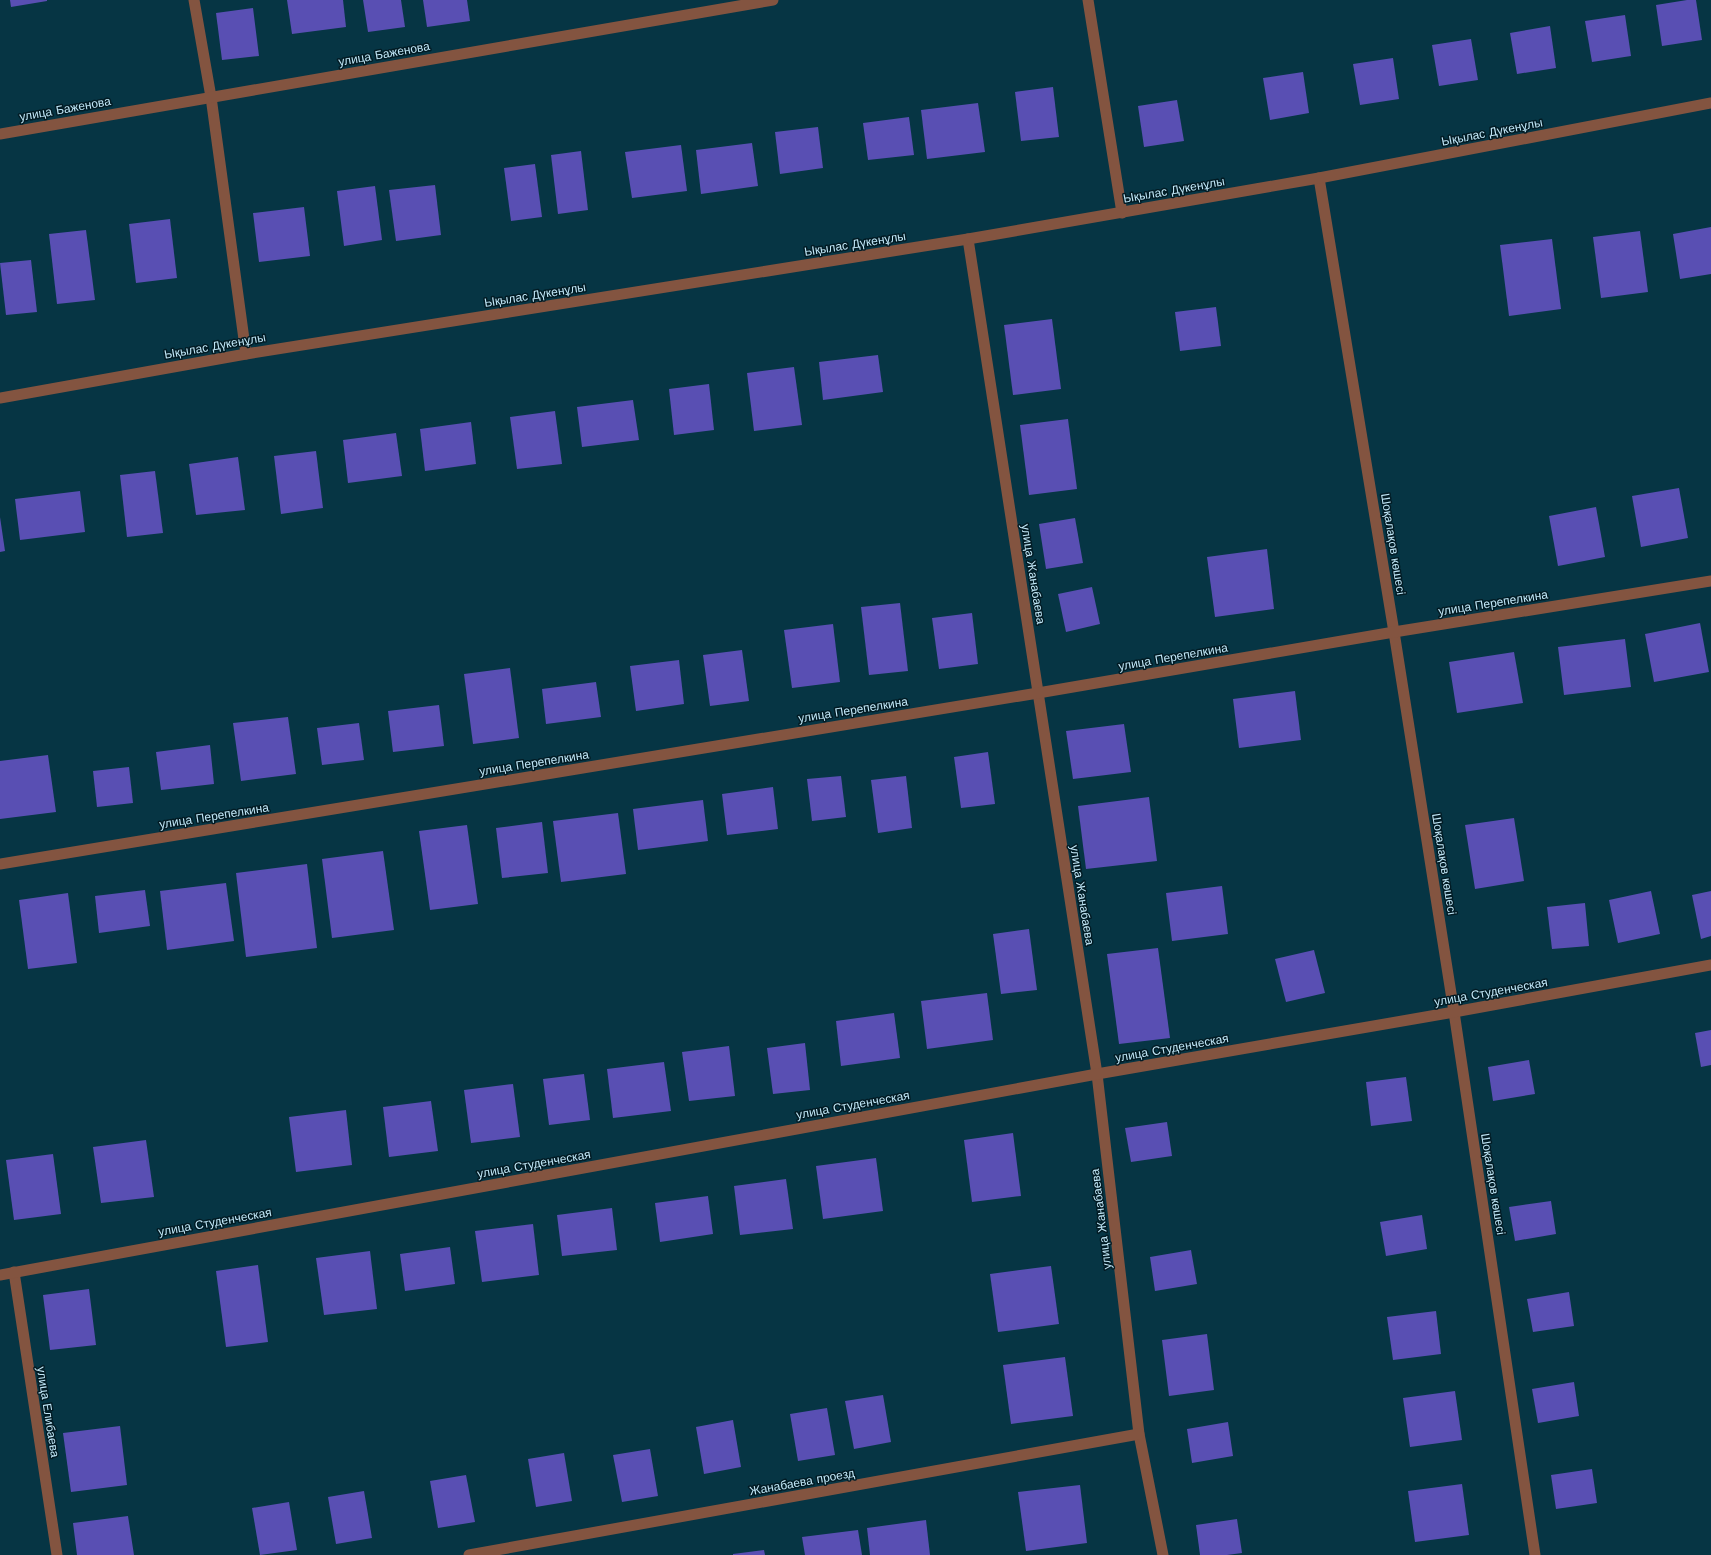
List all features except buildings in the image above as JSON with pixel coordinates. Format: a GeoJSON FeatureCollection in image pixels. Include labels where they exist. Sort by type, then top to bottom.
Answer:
{"type":"FeatureCollection","features":[{"type":"Feature","properties":{"kind":"street"},"geometry":{"type":"LineString","coordinates":[[194,0],[211,97],[246,354]]}},
{"type":"Feature","properties":{"kind":"street","name":"улица Баженова"},"geometry":{"type":"LineString","coordinates":[[0,134],[773,0]]}},
{"type":"Feature","properties":{"kind":"street"},"geometry":{"type":"LineString","coordinates":[[1088,0],[1122,212]]}},
{"type":"Feature","properties":{"kind":"street","name":"Ықылас Дүкенұлы"},"geometry":{"type":"LineString","coordinates":[[0,398],[246,354],[968,239],[1319,178],[1711,103]]}},
{"type":"Feature","properties":{"kind":"street","name":"Шоқалақов көшесі"},"geometry":{"type":"LineString","coordinates":[[1319,178],[1394,632],[1454,1012],[1535,1555]]}},
{"type":"Feature","properties":{"kind":"street","name":"улица Жанабаева"},"geometry":{"type":"LineString","coordinates":[[968,239],[1097,1074],[1139,1434],[1163,1555]]}},
{"type":"Feature","properties":{"kind":"street","name":"улица Перепелкина"},"geometry":{"type":"LineString","coordinates":[[0,864],[1038,693],[1394,632],[1711,581]]}},
{"type":"Feature","properties":{"kind":"street","name":"улица Студенческая"},"geometry":{"type":"LineString","coordinates":[[0,1275],[1097,1074],[1711,966]]}},
{"type":"Feature","properties":{"kind":"street","name":"улица Елибаева"},"geometry":{"type":"LineString","coordinates":[[14,1272],[57,1555]]}},
{"type":"Feature","properties":{"kind":"street","name":"Жанабаева проезд"},"geometry":{"type":"LineString","coordinates":[[469,1555],[1139,1434]]}}]}
